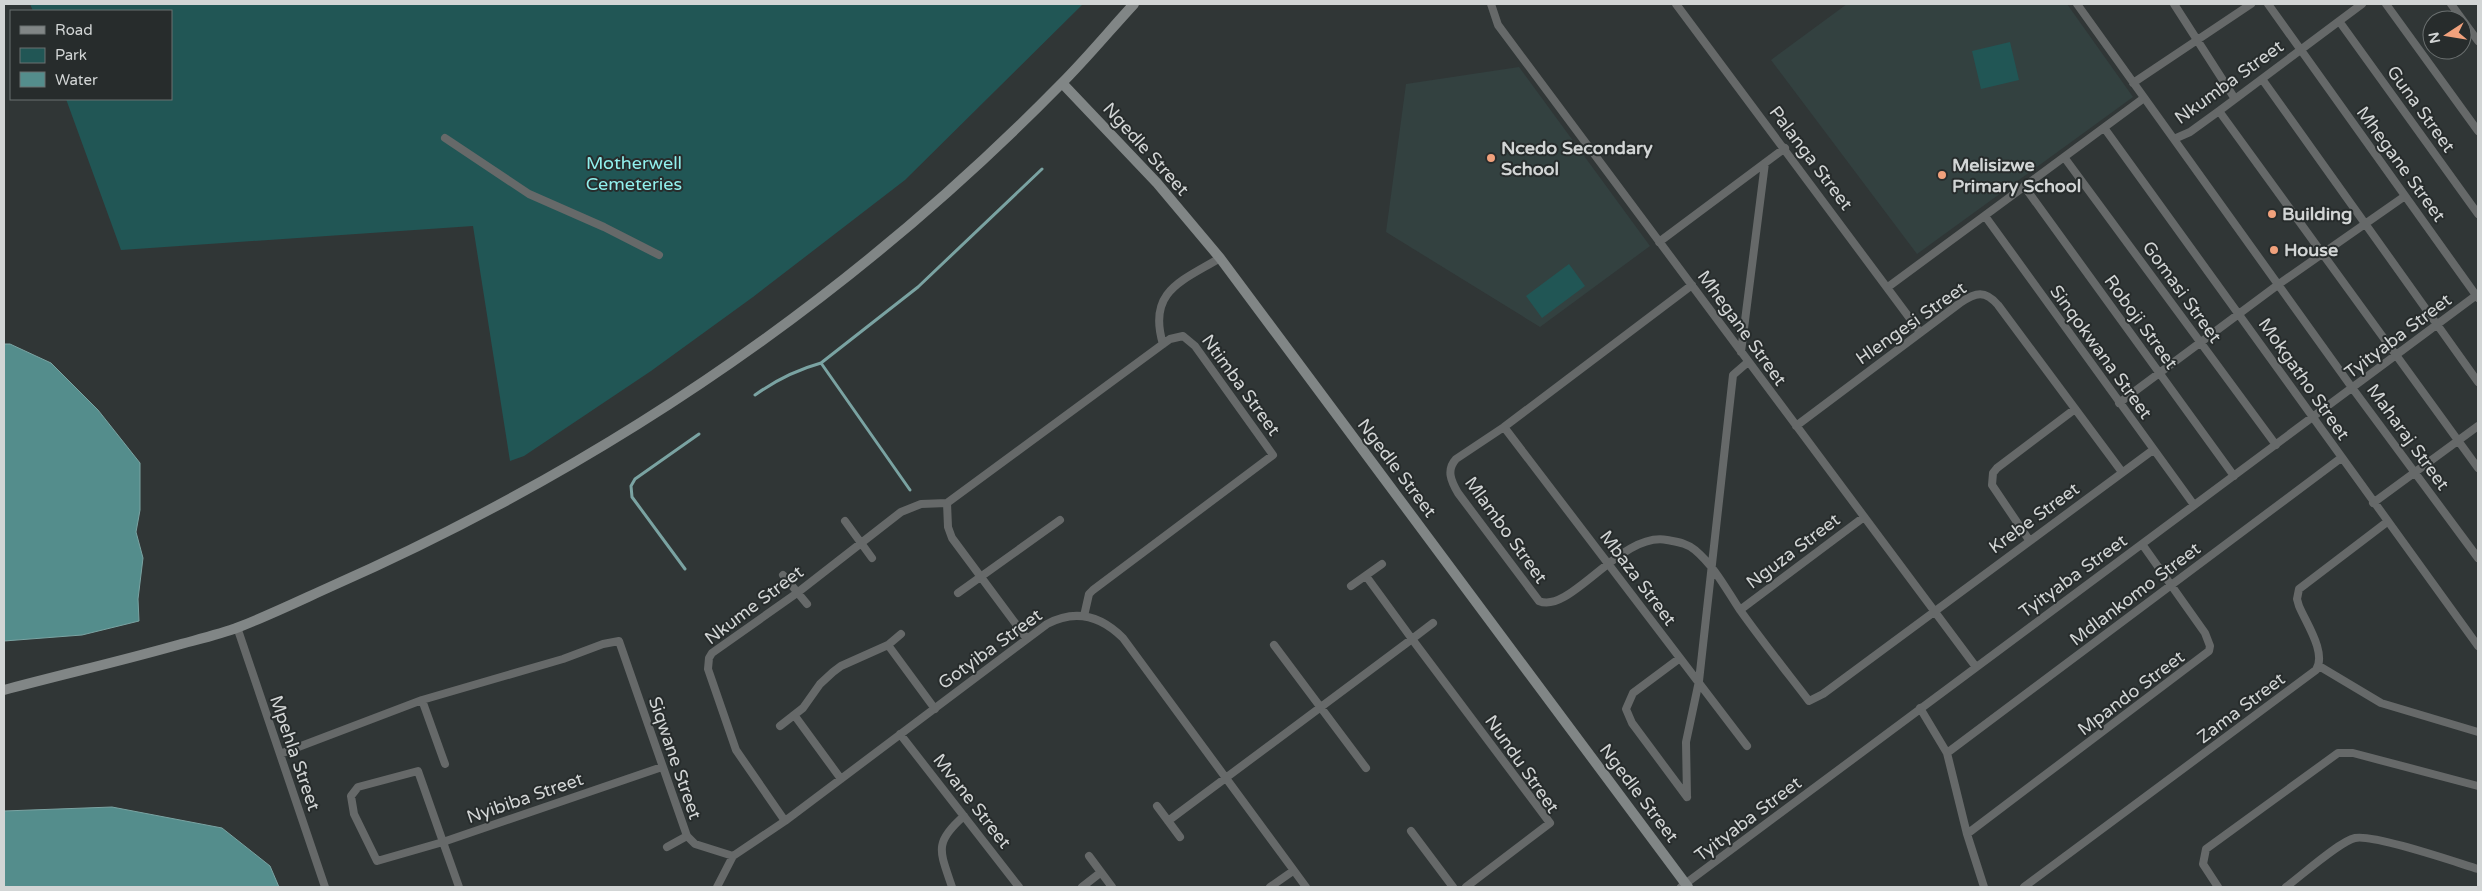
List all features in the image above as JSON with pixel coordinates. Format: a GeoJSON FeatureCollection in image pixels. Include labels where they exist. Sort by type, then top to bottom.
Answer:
{"type":"FeatureCollection","features":[{"type":"Feature","properties":{"kind":"main road"},"geometry":{"type":"LineString","coordinates":[[4,690],[124,660],[237,628],[376,567],[473,520],[555,475],[722,370],[814,304],[871,258],[975,167],[1062,83],[1134,4]]}},
{"type":"Feature","properties":{"kind":"main road","name":"Ngedle Street"},"geometry":{"type":"LineString","coordinates":[[1062,83],[1157,182],[1220,258],[1685,886]]}},
{"type":"Feature","properties":{"kind":"street","name":"Mhegane Street"},"geometry":{"type":"LineString","coordinates":[[1491,4],[1498,26],[1976,667]]}},
{"type":"Feature","properties":{"kind":"street","name":"Palanga Street"},"geometry":{"type":"LineString","coordinates":[[1676,4],[1785,148],[1920,332]]}},
{"type":"Feature","properties":{"kind":"street","name":"Maharaj Street"},"geometry":{"type":"LineString","coordinates":[[2077,4],[2353,389],[2478,558]]}},
{"type":"Feature","properties":{"kind":"street"},"geometry":{"type":"LineString","coordinates":[[2174,4],[2236,99]]}},
{"type":"Feature","properties":{"kind":"street"},"geometry":{"type":"LineString","coordinates":[[2133,83],[2251,4]]}},
{"type":"Feature","properties":{"kind":"street","name":"Mhegane Street"},"geometry":{"type":"LineString","coordinates":[[2268,4],[2478,296]]}},
{"type":"Feature","properties":{"kind":"street"},"geometry":{"type":"LineString","coordinates":[[2300,49],[2362,4]]}},
{"type":"Feature","properties":{"kind":"street"},"geometry":{"type":"LineString","coordinates":[[2386,4],[2478,131]]}},
{"type":"Feature","properties":{"kind":"street"},"geometry":{"type":"LineString","coordinates":[[2451,4],[2478,41]]}},
{"type":"Feature","properties":{"kind":"street","name":"Guna Street"},"geometry":{"type":"LineString","coordinates":[[2339,21],[2478,214]]}},
{"type":"Feature","properties":{"kind":"street","name":"Nkumba Street"},"geometry":{"type":"LineString","coordinates":[[2174,139],[2190,132],[2300,49]]}},
{"type":"Feature","properties":{"kind":"street"},"geometry":{"type":"LineString","coordinates":[[2262,79],[2478,382]]}},
{"type":"Feature","properties":{"kind":"street"},"geometry":{"type":"LineString","coordinates":[[1888,288],[2144,98]]}},
{"type":"Feature","properties":{"kind":"street"},"geometry":{"type":"LineString","coordinates":[[2219,111],[2478,468]]}},
{"type":"Feature","properties":{"kind":"street","name":"Mokgatho Street"},"geometry":{"type":"LineString","coordinates":[[2105,128],[2373,503],[2478,646]]}},
{"type":"Feature","properties":{"kind":"street"},"geometry":{"type":"LineString","coordinates":[[445,138],[529,194],[604,227],[659,255]]}},
{"type":"Feature","properties":{"kind":"street"},"geometry":{"type":"LineString","coordinates":[[1659,242],[1785,148]]}},
{"type":"Feature","properties":{"kind":"street","name":"Gomasi Street"},"geometry":{"type":"LineString","coordinates":[[2064,157],[2276,446]]}},
{"type":"Feature","properties":{"kind":"street"},"geometry":{"type":"LineString","coordinates":[[1741,352],[1765,163]]}},
{"type":"Feature","properties":{"kind":"street","name":"Roboji Street"},"geometry":{"type":"LineString","coordinates":[[2024,186],[2234,476]]}},
{"type":"Feature","properties":{"kind":"street"},"geometry":{"type":"LineString","coordinates":[[2119,402],[2278,284],[2405,196]]}},
{"type":"Feature","properties":{"kind":"street","name":"Sinqokwana Street"},"geometry":{"type":"LineString","coordinates":[[1985,216],[2194,505]]}},
{"type":"Feature","properties":{"kind":"street"},"geometry":{"type":"LineString","coordinates":[[1163,344],[1158,323],[1161,303],[1178,283],[1220,258]]}},
{"type":"Feature","properties":{"kind":"street","name":"Mlambo Street"},"geometry":{"type":"LineString","coordinates":[[1692,285],[1504,427],[1456,459],[1451,464],[1450,478],[1458,493],[1539,600],[1551,603],[1559,600],[1635,545],[1650,540],[1663,540],[1683,543],[1694,549],[1712,566],[1740,610],[1809,702],[1823,694],[1934,610]]}},
{"type":"Feature","properties":{"kind":"street","name":"Hlengesi Street"},"geometry":{"type":"LineString","coordinates":[[1796,426],[1920,332],[1972,295],[1978,293],[1987,295],[1998,305],[2122,472]]}},
{"type":"Feature","properties":{"kind":"street","name":"Tyityaba Street"},"geometry":{"type":"LineString","coordinates":[[1685,886],[1920,708],[2478,296]]}},
{"type":"Feature","properties":{"kind":"street","name":"Ntimba Street"},"geometry":{"type":"LineString","coordinates":[[947,504],[1163,344],[1176,336],[1188,338],[1273,455],[1093,590],[1087,600],[1084,616]]}},
{"type":"Feature","properties":{"kind":"street"},"geometry":{"type":"LineString","coordinates":[[1680,658],[1633,693],[1626,709],[1632,723],[1687,797],[1686,742],[1699,681],[1733,375],[1748,362]]}},
{"type":"Feature","properties":{"kind":"street"},"geometry":{"type":"LineString","coordinates":[[2029,540],[1992,485],[1993,474],[1997,468],[2075,409]]}},
{"type":"Feature","properties":{"kind":"street"},"geometry":{"type":"LineString","coordinates":[[2373,503],[2478,426]]}},
{"type":"Feature","properties":{"kind":"street","name":"Mbaza Street"},"geometry":{"type":"LineString","coordinates":[[1504,427],[1747,746]]}},
{"type":"Feature","properties":{"kind":"street","name":"Krebe Street"},"geometry":{"type":"LineString","coordinates":[[1934,610],[2153,450]]}},
{"type":"Feature","properties":{"kind":"street","name":"Mdlankomo Street"},"geometry":{"type":"LineString","coordinates":[[1947,753],[2341,458]]}},
{"type":"Feature","properties":{"kind":"street","name":"Nkume Street"},"geometry":{"type":"LineString","coordinates":[[785,821],[743,764],[736,750],[711,678],[708,662],[712,653],[797,593],[907,508],[921,504],[947,504]]}},
{"type":"Feature","properties":{"kind":"street"},"geometry":{"type":"LineString","coordinates":[[947,504],[949,532],[1027,639]]}},
{"type":"Feature","properties":{"kind":"street","name":"Nguza Street"},"geometry":{"type":"LineString","coordinates":[[1740,610],[1864,517]]}},
{"type":"Feature","properties":{"kind":"street"},"geometry":{"type":"LineString","coordinates":[[958,593],[1060,520]]}},
{"type":"Feature","properties":{"kind":"street"},"geometry":{"type":"LineString","coordinates":[[845,521],[872,558]]}},
{"type":"Feature","properties":{"kind":"street"},"geometry":{"type":"LineString","coordinates":[[2387,522],[2299,589],[2297,599],[2319,651],[2319,666],[2381,703],[2478,732]]}},
{"type":"Feature","properties":{"kind":"street","name":"Mpando Street"},"geometry":{"type":"LineString","coordinates":[[1968,834],[2209,651],[2210,646],[2205,633],[2142,544]]}},
{"type":"Feature","properties":{"kind":"street"},"geometry":{"type":"LineString","coordinates":[[1351,586],[1382,564]]}},
{"type":"Feature","properties":{"kind":"street"},"geometry":{"type":"LineString","coordinates":[[783,575],[807,604]]}},
{"type":"Feature","properties":{"kind":"street","name":"Nundu Street"},"geometry":{"type":"LineString","coordinates":[[1366,576],[1550,823],[1466,887]]}},
{"type":"Feature","properties":{"kind":"street","name":"Gotyiba Street"},"geometry":{"type":"LineString","coordinates":[[717,887],[733,856],[785,821],[1027,639],[1059,618],[1084,616],[1102,620],[1123,638],[1306,887]]}},
{"type":"Feature","properties":{"kind":"street"},"geometry":{"type":"LineString","coordinates":[[1168,821],[1433,623]]}},
{"type":"Feature","properties":{"kind":"street","name":"Mpehla Street"},"geometry":{"type":"LineString","coordinates":[[237,628],[325,887]]}},
{"type":"Feature","properties":{"kind":"street"},"geometry":{"type":"LineString","coordinates":[[780,726],[796,716],[832,672],[888,645],[901,634]]}},
{"type":"Feature","properties":{"kind":"street","name":"Siqwane Street"},"geometry":{"type":"LineString","coordinates":[[422,700],[555,661],[603,644],[619,641],[687,836],[695,844],[733,856]]}},
{"type":"Feature","properties":{"kind":"street"},"geometry":{"type":"LineString","coordinates":[[888,645],[935,709]]}},
{"type":"Feature","properties":{"kind":"street"},"geometry":{"type":"LineString","coordinates":[[1274,645],[1366,768]]}},
{"type":"Feature","properties":{"kind":"street","name":"Zama Street"},"geometry":{"type":"LineString","coordinates":[[2024,887],[2310,676],[2319,666]]}},
{"type":"Feature","properties":{"kind":"street"},"geometry":{"type":"LineString","coordinates":[[280,754],[422,700],[445,764]]}},
{"type":"Feature","properties":{"kind":"street"},"geometry":{"type":"LineString","coordinates":[[1920,708],[1947,753],[1984,887]]}},
{"type":"Feature","properties":{"kind":"street"},"geometry":{"type":"LineString","coordinates":[[796,716],[841,779]]}},
{"type":"Feature","properties":{"kind":"street","name":"Mvane Street"},"geometry":{"type":"LineString","coordinates":[[900,734],[1019,887]]}},
{"type":"Feature","properties":{"kind":"street"},"geometry":{"type":"LineString","coordinates":[[2218,887],[2203,864],[2206,849],[2338,753],[2352,753],[2478,786]]}},
{"type":"Feature","properties":{"kind":"street","name":"Nyibiba Street"},"geometry":{"type":"LineString","coordinates":[[443,842],[662,767]]}},
{"type":"Feature","properties":{"kind":"street"},"geometry":{"type":"LineString","coordinates":[[443,842],[377,861],[354,814],[351,796],[358,787],[363,785],[418,771],[459,887]]}},
{"type":"Feature","properties":{"kind":"street"},"geometry":{"type":"LineString","coordinates":[[1157,806],[1180,837]]}},
{"type":"Feature","properties":{"kind":"street"},"geometry":{"type":"LineString","coordinates":[[952,887],[942,852],[942,842],[946,831],[964,816]]}},
{"type":"Feature","properties":{"kind":"street"},"geometry":{"type":"LineString","coordinates":[[1412,831],[1453,887]]}},
{"type":"Feature","properties":{"kind":"street"},"geometry":{"type":"LineString","coordinates":[[667,847],[687,836]]}},
{"type":"Feature","properties":{"kind":"street"},"geometry":{"type":"LineString","coordinates":[[2286,887],[2345,843],[2356,838],[2376,840],[2478,869]]}},
{"type":"Feature","properties":{"kind":"street"},"geometry":{"type":"LineString","coordinates":[[1088,856],[1112,887]]}},
{"type":"Feature","properties":{"kind":"street"},"geometry":{"type":"LineString","coordinates":[[1270,887],[1294,870]]}},
{"type":"Feature","properties":{"kind":"street"},"geometry":{"type":"LineString","coordinates":[[1082,887],[1100,873]]}},
{"type":"Feature","properties":{"kind":"shaded area","name":"Melisizwe Primary School"},"geometry":{"type":"Polygon","coordinates":[[[1847,4],[2067,4],[2133,97],[1917,254],[1771,60],[1847,4]]]}},
{"type":"Feature","properties":{"kind":"shaded area","name":"Ncedo Secondary School"},"geometry":{"type":"Polygon","coordinates":[[[1519,67],[1650,246],[1540,327],[1386,232],[1406,84],[1519,67]]]}},
{"type":"Feature","properties":{"kind":"green space","name":"Motherwell Cemeteries"},"geometry":{"type":"Polygon","coordinates":[[[30,4],[1083,4],[905,180],[753,297],[651,371],[524,456],[510,461],[473,226],[121,250],[66,100],[172,100],[172,10],[33,10],[30,4]]]}},
{"type":"Feature","properties":{"kind":"green space"},"geometry":{"type":"Polygon","coordinates":[[[2010,42],[2019,80],[1981,89],[1972,51],[2010,42]]]}},
{"type":"Feature","properties":{"kind":"green space"},"geometry":{"type":"Polygon","coordinates":[[[1569,264],[1585,286],[1542,318],[1526,296],[1569,264]]]}},
{"type":"Feature","properties":{"kind":"water"},"geometry":{"type":"Polygon","coordinates":[[[4,344],[10,344],[51,363],[98,410],[140,463],[140,510],[136,532],[143,558],[138,599],[139,621],[82,635],[4,641],[4,344]]]}},
{"type":"Feature","properties":{"kind":"water"},"geometry":{"type":"Polygon","coordinates":[[[112,807],[222,828],[270,866],[279,887],[4,887],[4,811],[112,807]]]}},
{"type":"Feature","properties":{"kind":"waterway"},"geometry":{"type":"LineString","coordinates":[[910,490],[821,363],[918,287],[1042,169]]}},
{"type":"Feature","properties":{"kind":"waterway"},"geometry":{"type":"LineString","coordinates":[[755,395],[786,376],[821,363]]}},
{"type":"Feature","properties":{"kind":"waterway"},"geometry":{"type":"LineString","coordinates":[[685,569],[632,497],[631,486],[635,479],[699,434]]}},
{"type":"Feature","properties":{"kind":"place","name":"Ncedo Secondary School"},"geometry":{"type":"Point","coordinates":[1491,158]}},
{"type":"Feature","properties":{"kind":"place","name":"Melisizwe Primary School"},"geometry":{"type":"Point","coordinates":[1942,175]}},
{"type":"Feature","properties":{"kind":"place","name":"Building"},"geometry":{"type":"Point","coordinates":[2272,214]}},
{"type":"Feature","properties":{"kind":"place","name":"House"},"geometry":{"type":"Point","coordinates":[2274,250]}}]}
